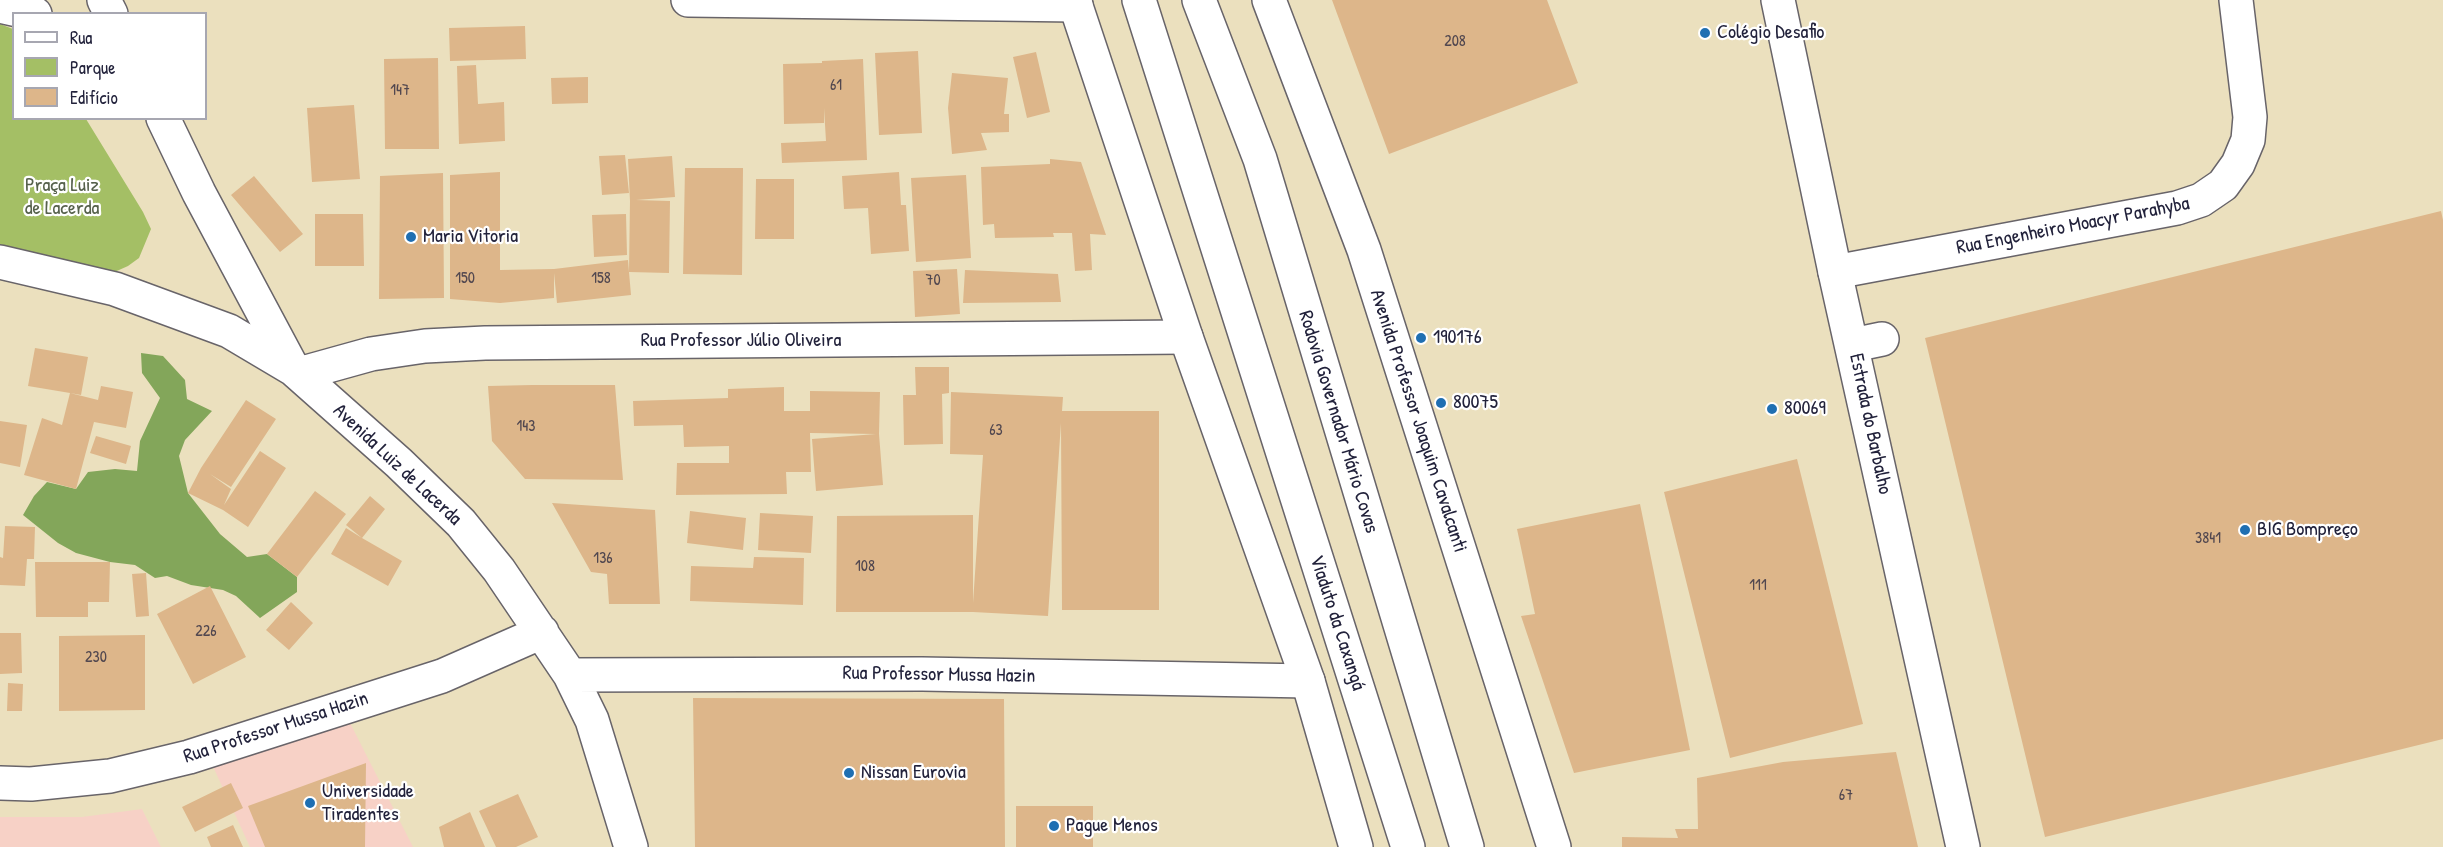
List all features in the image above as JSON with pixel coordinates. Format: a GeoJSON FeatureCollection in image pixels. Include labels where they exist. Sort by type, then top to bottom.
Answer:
{"type":"FeatureCollection","features":[{"type":"Feature","properties":{"kind":"main road"},"geometry":{"type":"LineString","coordinates":[[688,0],[1075,2],[1186,337],[1308,681],[1356,847]]}},
{"type":"Feature","properties":{"kind":"main road","name":"Viaduto da Caxangá"},"geometry":{"type":"LineString","coordinates":[[1139,0],[1408,847]]}},
{"type":"Feature","properties":{"kind":"main road","name":"Rodovia Governador Mário Covas"},"geometry":{"type":"LineString","coordinates":[[1199,0],[1260,159],[1467,847]]}},
{"type":"Feature","properties":{"kind":"main road","name":"Avenida Professor Joaquim Cavalcanti"},"geometry":{"type":"LineString","coordinates":[[1269,0],[1364,250],[1554,847]]}},
{"type":"Feature","properties":{"kind":"main road","name":"Estrada do Barbalho"},"geometry":{"type":"LineString","coordinates":[[1778,0],[1836,272],[1867,342],[1963,847]]}},
{"type":"Feature","properties":{"kind":"main road","name":"Rua Engenheiro Moacyr Parahyba"},"geometry":{"type":"LineString","coordinates":[[1836,272],[2177,208],[2201,200],[2223,185],[2238,164],[2248,140],[2250,117],[2236,0]]}},
{"type":"Feature","properties":{"kind":"main road"},"geometry":{"type":"LineString","coordinates":[[0,6],[26,12]]}},
{"type":"Feature","properties":{"kind":"main road"},"geometry":{"type":"LineString","coordinates":[[164,120],[199,193],[296,372]]}},
{"type":"Feature","properties":{"kind":"main road","name":"Avenida Luiz de Lacerda"},"geometry":{"type":"LineString","coordinates":[[0,262],[115,289],[229,331],[296,372],[399,463],[461,523],[500,570],[570,675],[592,720],[631,847]]}},
{"type":"Feature","properties":{"kind":"main road","name":"Rua Professor Júlio Oliveira"},"geometry":{"type":"LineString","coordinates":[[296,372],[371,354],[425,346],[485,343],[1186,337]]}},
{"type":"Feature","properties":{"kind":"main road","name":"Rua Professor Mussa Hazin"},"geometry":{"type":"LineString","coordinates":[[0,783],[31,784],[110,776],[189,757],[442,676],[542,632]]}},
{"type":"Feature","properties":{"kind":"main road","name":"Rua Professor Mussa Hazin"},"geometry":{"type":"LineString","coordinates":[[570,675],[922,674],[1308,681]]}},
{"type":"Feature","properties":{"kind":"shaded area","name":"Universidade Tiradentes"},"geometry":{"type":"Polygon","coordinates":[[[346,715],[413,847],[250,847],[210,760],[346,715]]]}},
{"type":"Feature","properties":{"kind":"shaded area"},"geometry":{"type":"Polygon","coordinates":[[[142,809],[161,847],[0,847],[0,817],[82,817],[142,809]]]}},
{"type":"Feature","properties":{"kind":"green space","name":"Praça Luiz de Lacerda"},"geometry":{"type":"Polygon","coordinates":[[[0,24],[12,29],[12,120],[87,120],[151,229],[139,258],[110,274],[0,250],[0,24]]]}},
{"type":"Feature","properties":{"kind":"green space"},"geometry":{"type":"Polygon","coordinates":[[[141,353],[163,356],[185,380],[187,399],[212,411],[185,440],[179,456],[188,493],[220,534],[247,557],[267,554],[297,577],[297,592],[260,618],[236,596],[223,590],[191,585],[167,576],[155,578],[135,565],[110,562],[76,553],[58,543],[23,515],[34,496],[47,482],[76,489],[88,472],[115,469],[137,471],[140,441],[160,398],[142,373],[141,353]]]}},
{"type":"Feature","properties":{"kind":"building"},"geometry":{"type":"Polygon","coordinates":[[[1332,0],[1547,0],[1578,83],[1389,154],[1332,0]]]}},
{"type":"Feature","properties":{"kind":"building"},"geometry":{"type":"Polygon","coordinates":[[[525,26],[526,59],[450,61],[449,28],[525,26]]]}},
{"type":"Feature","properties":{"kind":"building"},"geometry":{"type":"Polygon","coordinates":[[[918,51],[922,133],[879,135],[875,53],[918,51]]]}},
{"type":"Feature","properties":{"kind":"building"},"geometry":{"type":"Polygon","coordinates":[[[1036,52],[1050,112],[1027,118],[1013,57],[1036,52]]]}},
{"type":"Feature","properties":{"kind":"building"},"geometry":{"type":"Polygon","coordinates":[[[438,58],[439,149],[385,149],[384,59],[438,58]]]}},
{"type":"Feature","properties":{"kind":"building"},"geometry":{"type":"Polygon","coordinates":[[[863,59],[867,160],[782,163],[781,143],[826,141],[824,108],[824,123],[784,124],[783,64],[863,59]]]}},
{"type":"Feature","properties":{"kind":"building"},"geometry":{"type":"Polygon","coordinates":[[[476,65],[478,104],[504,102],[505,141],[459,144],[457,66],[476,65]]]}},
{"type":"Feature","properties":{"kind":"building"},"geometry":{"type":"Polygon","coordinates":[[[952,73],[1008,78],[1004,114],[1009,114],[1009,132],[981,133],[987,150],[952,154],[948,108],[952,73]]]}},
{"type":"Feature","properties":{"kind":"building"},"geometry":{"type":"Polygon","coordinates":[[[588,77],[588,103],[552,104],[551,78],[588,77]]]}},
{"type":"Feature","properties":{"kind":"building"},"geometry":{"type":"Polygon","coordinates":[[[354,105],[360,179],[312,182],[307,108],[354,105]]]}},
{"type":"Feature","properties":{"kind":"building"},"geometry":{"type":"Polygon","coordinates":[[[625,155],[629,193],[602,195],[599,156],[625,155]]]}},
{"type":"Feature","properties":{"kind":"building"},"geometry":{"type":"Polygon","coordinates":[[[672,156],[675,197],[636,200],[670,201],[669,273],[629,272],[628,159],[672,156]]]}},
{"type":"Feature","properties":{"kind":"building"},"geometry":{"type":"Polygon","coordinates":[[[1050,159],[1081,162],[1106,235],[1090,234],[1092,270],[1075,271],[1072,233],[1053,233],[1054,237],[995,238],[994,224],[983,225],[981,167],[1050,164],[1050,159]]]}},
{"type":"Feature","properties":{"kind":"building"},"geometry":{"type":"Polygon","coordinates":[[[685,168],[743,168],[742,275],[683,274],[685,168]]]}},
{"type":"Feature","properties":{"kind":"building"},"geometry":{"type":"Polygon","coordinates":[[[500,172],[500,270],[554,269],[628,260],[631,295],[557,303],[554,273],[554,298],[500,303],[450,299],[450,175],[500,172]]]}},
{"type":"Feature","properties":{"kind":"building"},"geometry":{"type":"Polygon","coordinates":[[[899,172],[901,205],[906,205],[909,251],[871,254],[868,208],[844,209],[842,176],[899,172]]]}},
{"type":"Feature","properties":{"kind":"building","name":"Maria Vitoria"},"geometry":{"type":"Polygon","coordinates":[[[443,173],[444,298],[379,299],[380,176],[443,173]]]}},
{"type":"Feature","properties":{"kind":"building"},"geometry":{"type":"Polygon","coordinates":[[[966,175],[971,258],[916,262],[911,178],[966,175]]]}},
{"type":"Feature","properties":{"kind":"building"},"geometry":{"type":"Polygon","coordinates":[[[254,176],[303,234],[280,252],[231,195],[254,176]]]}},
{"type":"Feature","properties":{"kind":"building"},"geometry":{"type":"Polygon","coordinates":[[[756,179],[794,179],[794,239],[755,239],[756,179]]]}},
{"type":"Feature","properties":{"kind":"building"},"geometry":{"type":"Polygon","coordinates":[[[2441,211],[2443,220],[2443,739],[2045,837],[1925,338],[2441,211]]]}},
{"type":"Feature","properties":{"kind":"building"},"geometry":{"type":"Polygon","coordinates":[[[315,214],[363,214],[364,266],[315,266],[315,214]]]}},
{"type":"Feature","properties":{"kind":"building"},"geometry":{"type":"Polygon","coordinates":[[[626,214],[627,255],[594,257],[592,215],[626,214]]]}},
{"type":"Feature","properties":{"kind":"building"},"geometry":{"type":"Polygon","coordinates":[[[957,269],[960,314],[915,317],[913,271],[957,269]]]}},
{"type":"Feature","properties":{"kind":"building"},"geometry":{"type":"Polygon","coordinates":[[[965,270],[1058,274],[1061,302],[963,303],[965,270]]]}},
{"type":"Feature","properties":{"kind":"building"},"geometry":{"type":"Polygon","coordinates":[[[35,348],[88,357],[81,395],[28,386],[35,348]]]}},
{"type":"Feature","properties":{"kind":"building"},"geometry":{"type":"Polygon","coordinates":[[[915,367],[949,367],[949,393],[942,394],[943,444],[904,445],[903,395],[916,395],[915,367]]]}},
{"type":"Feature","properties":{"kind":"building"},"geometry":{"type":"Polygon","coordinates":[[[615,385],[623,480],[525,479],[492,441],[488,386],[615,385]]]}},
{"type":"Feature","properties":{"kind":"building"},"geometry":{"type":"Polygon","coordinates":[[[101,386],[133,392],[126,428],[94,422],[76,489],[24,475],[42,418],[62,425],[70,393],[98,400],[101,386]]]}},
{"type":"Feature","properties":{"kind":"building"},"geometry":{"type":"Polygon","coordinates":[[[784,387],[784,411],[810,411],[810,391],[880,392],[879,434],[883,485],[816,491],[812,439],[876,434],[810,433],[811,472],[786,472],[787,494],[676,495],[677,463],[729,463],[729,446],[684,447],[683,425],[634,426],[633,401],[728,398],[728,389],[784,387]]]}},
{"type":"Feature","properties":{"kind":"building"},"geometry":{"type":"Polygon","coordinates":[[[951,392],[1063,397],[1062,411],[1159,411],[1159,610],[1062,610],[1061,423],[1048,616],[973,612],[836,612],[837,516],[973,515],[973,603],[983,455],[950,454],[951,392]]]}},
{"type":"Feature","properties":{"kind":"building"},"geometry":{"type":"Polygon","coordinates":[[[246,400],[276,419],[231,487],[210,474],[231,489],[224,505],[260,451],[286,468],[248,527],[223,510],[188,493],[201,468],[246,400]]]}},
{"type":"Feature","properties":{"kind":"building"},"geometry":{"type":"Polygon","coordinates":[[[0,421],[27,425],[20,467],[0,463],[0,421]]]}},
{"type":"Feature","properties":{"kind":"building"},"geometry":{"type":"Polygon","coordinates":[[[96,436],[131,446],[126,464],[90,453],[96,436]]]}},
{"type":"Feature","properties":{"kind":"building"},"geometry":{"type":"Polygon","coordinates":[[[1797,459],[1863,724],[1730,758],[1664,492],[1797,459]]]}},
{"type":"Feature","properties":{"kind":"building"},"geometry":{"type":"Polygon","coordinates":[[[315,491],[346,514],[297,577],[267,554],[315,491]]]}},
{"type":"Feature","properties":{"kind":"building"},"geometry":{"type":"Polygon","coordinates":[[[370,496],[385,509],[362,538],[346,525],[370,496]]]}},
{"type":"Feature","properties":{"kind":"building"},"geometry":{"type":"Polygon","coordinates":[[[552,503],[655,510],[660,604],[609,604],[607,574],[591,572],[552,503]]]}},
{"type":"Feature","properties":{"kind":"building"},"geometry":{"type":"Polygon","coordinates":[[[1640,504],[1690,750],[1574,773],[1521,616],[1535,614],[1517,529],[1640,504]]]}},
{"type":"Feature","properties":{"kind":"building"},"geometry":{"type":"Polygon","coordinates":[[[690,511],[746,518],[743,550],[687,543],[690,511]]]}},
{"type":"Feature","properties":{"kind":"building"},"geometry":{"type":"Polygon","coordinates":[[[760,513],[813,516],[811,553],[758,550],[760,513]]]}},
{"type":"Feature","properties":{"kind":"building"},"geometry":{"type":"Polygon","coordinates":[[[5,526],[35,527],[34,559],[27,559],[25,586],[0,585],[0,557],[3,558],[5,526]]]}},
{"type":"Feature","properties":{"kind":"building"},"geometry":{"type":"Polygon","coordinates":[[[346,528],[402,561],[388,586],[331,554],[346,528]]]}},
{"type":"Feature","properties":{"kind":"building"},"geometry":{"type":"Polygon","coordinates":[[[754,557],[804,558],[803,605],[690,601],[691,566],[753,568],[754,557]]]}},
{"type":"Feature","properties":{"kind":"building"},"geometry":{"type":"Polygon","coordinates":[[[35,562],[110,562],[109,602],[88,602],[88,617],[36,617],[35,562]]]}},
{"type":"Feature","properties":{"kind":"building"},"geometry":{"type":"Polygon","coordinates":[[[146,573],[149,616],[136,617],[132,574],[146,573]]]}},
{"type":"Feature","properties":{"kind":"building"},"geometry":{"type":"Polygon","coordinates":[[[210,586],[246,657],[193,684],[157,614],[210,586]]]}},
{"type":"Feature","properties":{"kind":"building"},"geometry":{"type":"Polygon","coordinates":[[[291,602],[313,623],[289,650],[266,630],[291,602]]]}},
{"type":"Feature","properties":{"kind":"building"},"geometry":{"type":"Polygon","coordinates":[[[0,633],[21,633],[22,673],[0,674],[0,633]]]}},
{"type":"Feature","properties":{"kind":"building"},"geometry":{"type":"Polygon","coordinates":[[[145,635],[145,710],[59,711],[59,636],[145,635]]]}},
{"type":"Feature","properties":{"kind":"building"},"geometry":{"type":"Polygon","coordinates":[[[8,683],[23,684],[22,711],[7,711],[8,683]]]}},
{"type":"Feature","properties":{"kind":"building","name":"Nissan Eurovia"},"geometry":{"type":"Polygon","coordinates":[[[693,698],[1004,699],[1005,847],[695,847],[693,698]]]}},
{"type":"Feature","properties":{"kind":"building"},"geometry":{"type":"Polygon","coordinates":[[[1896,752],[1918,847],[1622,847],[1622,837],[1678,838],[1675,829],[1698,829],[1697,778],[1783,762],[1896,752]]]}},
{"type":"Feature","properties":{"kind":"building"},"geometry":{"type":"Polygon","coordinates":[[[366,763],[365,847],[265,847],[248,806],[366,763]]]}},
{"type":"Feature","properties":{"kind":"building"},"geometry":{"type":"Polygon","coordinates":[[[231,783],[243,808],[195,832],[182,807],[231,783]]]}},
{"type":"Feature","properties":{"kind":"building"},"geometry":{"type":"Polygon","coordinates":[[[518,794],[538,837],[516,847],[496,847],[479,811],[518,794]]]}},
{"type":"Feature","properties":{"kind":"building","name":"Pague Menos"},"geometry":{"type":"Polygon","coordinates":[[[1016,806],[1093,806],[1093,847],[1016,847],[1016,806]]]}},
{"type":"Feature","properties":{"kind":"building"},"geometry":{"type":"Polygon","coordinates":[[[470,812],[485,847],[444,847],[439,827],[470,812]]]}},
{"type":"Feature","properties":{"kind":"building"},"geometry":{"type":"Polygon","coordinates":[[[233,825],[243,847],[211,847],[207,837],[233,825]]]}},
{"type":"Feature","properties":{"kind":"place","name":"Colégio Desafio"},"geometry":{"type":"Point","coordinates":[1705,33]}},
{"type":"Feature","properties":{"kind":"place","name":"Maria Vitoria"},"geometry":{"type":"Point","coordinates":[411,237]}},
{"type":"Feature","properties":{"kind":"place","name":"190176"},"geometry":{"type":"Point","coordinates":[1421,338]}},
{"type":"Feature","properties":{"kind":"place","name":"80075"},"geometry":{"type":"Point","coordinates":[1441,403]}},
{"type":"Feature","properties":{"kind":"place","name":"80069"},"geometry":{"type":"Point","coordinates":[1772,409]}},
{"type":"Feature","properties":{"kind":"place","name":"BIG Bompreço"},"geometry":{"type":"Point","coordinates":[2245,530]}},
{"type":"Feature","properties":{"kind":"place","name":"Nissan Eurovia"},"geometry":{"type":"Point","coordinates":[849,773]}},
{"type":"Feature","properties":{"kind":"place","name":"Universidade Tiradentes"},"geometry":{"type":"Point","coordinates":[310,803]}},
{"type":"Feature","properties":{"kind":"place","name":"Pague Menos"},"geometry":{"type":"Point","coordinates":[1054,826]}}]}
